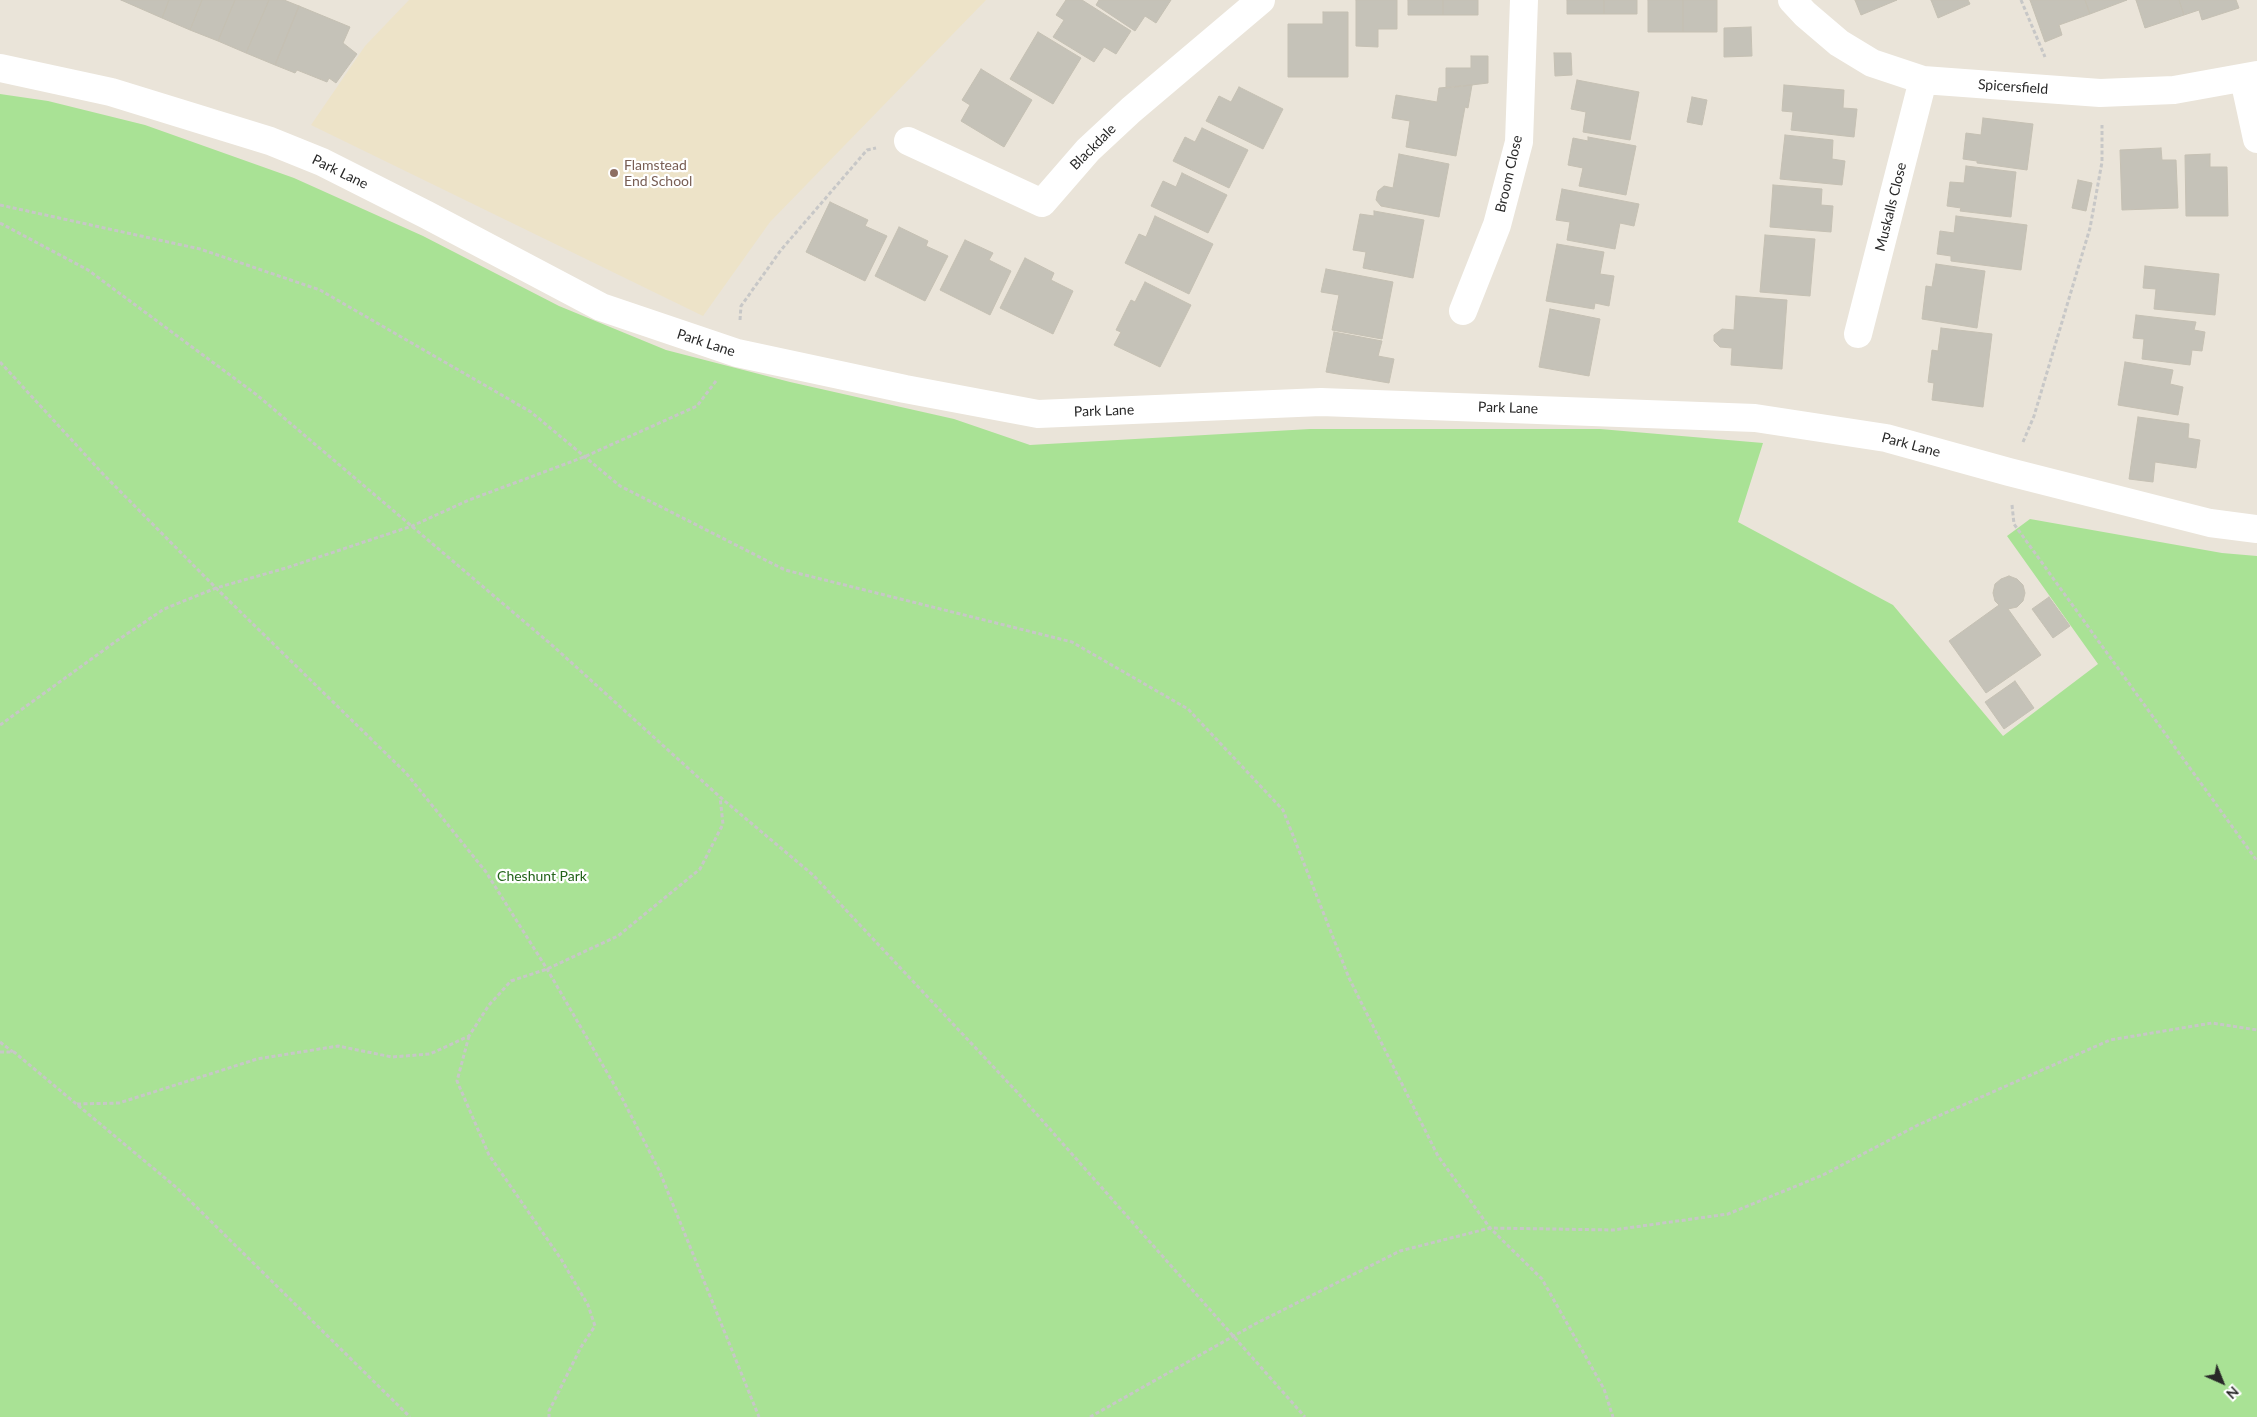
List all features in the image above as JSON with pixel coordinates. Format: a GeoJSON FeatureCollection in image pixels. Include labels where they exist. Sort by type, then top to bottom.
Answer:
{"type":"FeatureCollection","features":[{"type":"Feature","properties":{"kind":"street","name":"Blackdale"},"geometry":{"type":"LineString","coordinates":[[908,140],[1042,204],[1088,150],[1116,123],[1261,0]]}},
{"type":"Feature","properties":{"kind":"street","name":"Broom Close"},"geometry":{"type":"LineString","coordinates":[[1463,311],[1497,225],[1520,142],[1524,0]]}},
{"type":"Feature","properties":{"kind":"street","name":"Spicersfield"},"geometry":{"type":"LineString","coordinates":[[1792,0],[1805,14],[1839,43],[1872,63],[1923,80],[2100,93],[2174,90],[2250,77]]}},
{"type":"Feature","properties":{"kind":"street","name":"Park Lane"},"geometry":{"type":"LineString","coordinates":[[0,68],[111,92],[270,141],[322,162],[427,215],[600,307],[738,353],[905,389],[1038,414],[1321,402],[1756,418],[1886,438],[2009,472],[2210,523],[2257,529]]}},
{"type":"Feature","properties":{"kind":"street"},"geometry":{"type":"LineString","coordinates":[[2250,77],[2257,139]]}},
{"type":"Feature","properties":{"kind":"street","name":"Muskalls Close"},"geometry":{"type":"LineString","coordinates":[[1858,334],[1923,80]]}},
{"type":"Feature","properties":{"kind":"path"},"geometry":{"type":"LineString","coordinates":[[2021,0],[2058,90]]}},
{"type":"Feature","properties":{"kind":"path"},"geometry":{"type":"LineString","coordinates":[[2100,93],[2102,162],[2090,228],[2034,416],[2009,472],[2014,524],[2257,861]]}},
{"type":"Feature","properties":{"kind":"path"},"geometry":{"type":"LineString","coordinates":[[0,725],[164,609],[216,588],[286,568],[412,526],[469,500],[584,457],[697,406],[738,353],[741,306],[781,250],[867,150],[908,140]]}},
{"type":"Feature","properties":{"kind":"path"},"geometry":{"type":"LineString","coordinates":[[0,205],[200,249],[320,290],[531,412],[620,486],[784,570],[1072,642],[1188,709],[1283,810],[1350,978],[1438,1156],[1490,1228],[1542,1278],[1604,1389],[1613,1417]]}},
{"type":"Feature","properties":{"kind":"path"},"geometry":{"type":"LineString","coordinates":[[0,223],[88,270],[257,395],[553,646],[720,797],[813,875],[1017,1092],[1305,1417]]}},
{"type":"Feature","properties":{"kind":"path"},"geometry":{"type":"LineString","coordinates":[[0,362],[103,474],[216,588],[406,773],[486,872],[547,968],[623,1100],[659,1170],[758,1417]]}},
{"type":"Feature","properties":{"kind":"path"},"geometry":{"type":"LineString","coordinates":[[549,1417],[549,1411],[581,1347],[595,1326],[588,1305],[561,1259],[489,1155],[458,1080],[469,1036],[489,1006],[512,981],[547,968],[618,936],[700,869],[723,824],[720,797]]}},
{"type":"Feature","properties":{"kind":"path"},"geometry":{"type":"LineString","coordinates":[[1090,1417],[1234,1336],[1400,1251],[1490,1228],[1612,1230],[1728,1214],[1823,1175],[1918,1126],[2110,1040],[2212,1023],[2257,1030]]}},
{"type":"Feature","properties":{"kind":"path"},"geometry":{"type":"LineString","coordinates":[[76,1104],[119,1103],[257,1059],[338,1046],[392,1057],[430,1054],[469,1036]]}},
{"type":"Feature","properties":{"kind":"path"},"geometry":{"type":"LineString","coordinates":[[0,1042],[177,1188],[410,1417]]}},
{"type":"Feature","properties":{"kind":"path"},"geometry":{"type":"LineString","coordinates":[[0,1052],[14,1052]]}},
{"type":"Feature","properties":{"kind":"shaded area","name":"Flamstead End School"},"geometry":{"type":"Polygon","coordinates":[[[409,0],[986,0],[770,222],[703,316],[311,125],[365,46],[409,0]]]}},
{"type":"Feature","properties":{"kind":"green space","name":"Cheshunt Park"},"geometry":{"type":"Polygon","coordinates":[[[0,94],[48,101],[145,125],[294,178],[423,236],[559,306],[666,350],[790,382],[954,419],[1030,445],[1310,429],[1600,429],[1763,443],[1738,522],[1893,605],[2003,736],[2098,664],[2007,536],[2030,519],[2222,553],[2257,556],[2257,1417],[0,1417],[0,94]]]}},
{"type":"Feature","properties":{"kind":"building"},"geometry":{"type":"Polygon","coordinates":[[[121,0],[169,0],[162,18],[121,0]]]}},
{"type":"Feature","properties":{"kind":"building"},"geometry":{"type":"Polygon","coordinates":[[[169,0],[202,0],[190,30],[162,18],[169,0]]]}},
{"type":"Feature","properties":{"kind":"building"},"geometry":{"type":"Polygon","coordinates":[[[202,0],[235,0],[218,41],[190,30],[202,0]]]}},
{"type":"Feature","properties":{"kind":"building"},"geometry":{"type":"Polygon","coordinates":[[[235,0],[269,0],[246,53],[218,41],[235,0]]]}},
{"type":"Feature","properties":{"kind":"building"},"geometry":{"type":"Polygon","coordinates":[[[269,0],[284,0],[299,6],[275,65],[246,53],[269,0]]]}},
{"type":"Feature","properties":{"kind":"building"},"geometry":{"type":"Polygon","coordinates":[[[1066,0],[1082,0],[1131,31],[1116,54],[1104,47],[1094,62],[1053,37],[1064,20],[1056,15],[1066,0]]]}},
{"type":"Feature","properties":{"kind":"building"},"geometry":{"type":"Polygon","coordinates":[[[1099,0],[1171,0],[1156,23],[1145,16],[1135,31],[1096,5],[1099,0]]]}},
{"type":"Feature","properties":{"kind":"building"},"geometry":{"type":"Polygon","coordinates":[[[1356,0],[1397,0],[1397,29],[1378,29],[1378,47],[1356,46],[1356,0]]]}},
{"type":"Feature","properties":{"kind":"building"},"geometry":{"type":"Polygon","coordinates":[[[1408,0],[1443,0],[1443,15],[1408,15],[1408,0]]]}},
{"type":"Feature","properties":{"kind":"building"},"geometry":{"type":"Polygon","coordinates":[[[1443,0],[1478,0],[1478,15],[1443,15],[1443,0]]]}},
{"type":"Feature","properties":{"kind":"building"},"geometry":{"type":"Polygon","coordinates":[[[1567,0],[1604,0],[1604,14],[1567,14],[1567,0]]]}},
{"type":"Feature","properties":{"kind":"building"},"geometry":{"type":"Polygon","coordinates":[[[1604,0],[1637,0],[1637,14],[1604,14],[1604,0]]]}},
{"type":"Feature","properties":{"kind":"building"},"geometry":{"type":"Polygon","coordinates":[[[1648,0],[1683,0],[1683,32],[1648,32],[1648,0]]]}},
{"type":"Feature","properties":{"kind":"building"},"geometry":{"type":"Polygon","coordinates":[[[1683,0],[1717,0],[1717,32],[1683,32],[1683,0]]]}},
{"type":"Feature","properties":{"kind":"building"},"geometry":{"type":"Polygon","coordinates":[[[1855,0],[1897,0],[1861,15],[1855,0]]]}},
{"type":"Feature","properties":{"kind":"building"},"geometry":{"type":"Polygon","coordinates":[[[1931,0],[1968,0],[1970,4],[1938,18],[1931,0]]]}},
{"type":"Feature","properties":{"kind":"building"},"geometry":{"type":"Polygon","coordinates":[[[2030,0],[2085,0],[2090,14],[2059,25],[2062,35],[2045,42],[2030,0]]]}},
{"type":"Feature","properties":{"kind":"building"},"geometry":{"type":"Polygon","coordinates":[[[2085,0],[2127,0],[2090,14],[2085,0]]]}},
{"type":"Feature","properties":{"kind":"building"},"geometry":{"type":"Polygon","coordinates":[[[2136,0],[2179,0],[2184,15],[2145,28],[2136,0]]]}},
{"type":"Feature","properties":{"kind":"building"},"geometry":{"type":"Polygon","coordinates":[[[2179,0],[2236,0],[2239,8],[2202,20],[2199,10],[2184,15],[2179,0]]]}},
{"type":"Feature","properties":{"kind":"building"},"geometry":{"type":"Polygon","coordinates":[[[299,6],[350,27],[343,43],[357,54],[336,83],[329,78],[327,82],[297,70],[295,73],[275,65],[299,6]]]}},
{"type":"Feature","properties":{"kind":"building"},"geometry":{"type":"Polygon","coordinates":[[[1323,12],[1348,12],[1348,77],[1288,77],[1288,24],[1323,24],[1323,12]]]}},
{"type":"Feature","properties":{"kind":"building"},"geometry":{"type":"Polygon","coordinates":[[[1751,27],[1752,56],[1724,57],[1724,28],[1751,27]]]}},
{"type":"Feature","properties":{"kind":"building"},"geometry":{"type":"Polygon","coordinates":[[[1038,32],[1081,58],[1053,104],[1010,79],[1038,32]]]}},
{"type":"Feature","properties":{"kind":"building"},"geometry":{"type":"Polygon","coordinates":[[[1554,53],[1571,53],[1572,75],[1555,76],[1554,53]]]}},
{"type":"Feature","properties":{"kind":"building"},"geometry":{"type":"Polygon","coordinates":[[[1471,56],[1488,56],[1488,83],[1446,88],[1446,68],[1471,68],[1471,56]]]}},
{"type":"Feature","properties":{"kind":"building"},"geometry":{"type":"Polygon","coordinates":[[[981,69],[1032,100],[1004,147],[961,121],[970,105],[962,100],[981,69]]]}},
{"type":"Feature","properties":{"kind":"building"},"geometry":{"type":"Polygon","coordinates":[[[1577,80],[1639,92],[1630,140],[1583,132],[1586,112],[1571,109],[1577,80]]]}},
{"type":"Feature","properties":{"kind":"building"},"geometry":{"type":"Polygon","coordinates":[[[1472,85],[1468,108],[1465,107],[1456,156],[1406,147],[1410,121],[1392,118],[1396,95],[1437,102],[1439,88],[1472,85]]]}},
{"type":"Feature","properties":{"kind":"building"},"geometry":{"type":"Polygon","coordinates":[[[1784,85],[1844,90],[1843,108],[1857,109],[1854,137],[1791,130],[1793,112],[1782,111],[1784,85]]]}},
{"type":"Feature","properties":{"kind":"building"},"geometry":{"type":"Polygon","coordinates":[[[1239,87],[1283,109],[1263,149],[1206,121],[1219,96],[1231,102],[1239,87]]]}},
{"type":"Feature","properties":{"kind":"building"},"geometry":{"type":"Polygon","coordinates":[[[1692,97],[1707,100],[1702,125],[1687,122],[1692,97]]]}},
{"type":"Feature","properties":{"kind":"building"},"geometry":{"type":"Polygon","coordinates":[[[1983,118],[2033,124],[2027,170],[1977,163],[1977,161],[1963,159],[1966,133],[1981,135],[1983,118]]]}},
{"type":"Feature","properties":{"kind":"building"},"geometry":{"type":"Polygon","coordinates":[[[1202,128],[1248,150],[1229,188],[1173,161],[1185,137],[1195,142],[1202,128]]]}},
{"type":"Feature","properties":{"kind":"building"},"geometry":{"type":"Polygon","coordinates":[[[1785,135],[1833,140],[1832,159],[1845,161],[1842,185],[1780,179],[1785,135]]]}},
{"type":"Feature","properties":{"kind":"building"},"geometry":{"type":"Polygon","coordinates":[[[1588,137],[1636,146],[1626,195],[1579,186],[1583,168],[1568,165],[1573,138],[1588,141],[1588,137]]]}},
{"type":"Feature","properties":{"kind":"building"},"geometry":{"type":"Polygon","coordinates":[[[2161,148],[2162,160],[2176,160],[2178,208],[2122,210],[2120,150],[2161,148]]]}},
{"type":"Feature","properties":{"kind":"building"},"geometry":{"type":"Polygon","coordinates":[[[1399,154],[1449,164],[1439,217],[1381,206],[1376,200],[1378,191],[1384,186],[1393,188],[1399,154]]]}},
{"type":"Feature","properties":{"kind":"building"},"geometry":{"type":"Polygon","coordinates":[[[2210,154],[2210,167],[2227,167],[2228,216],[2186,216],[2185,155],[2210,154]]]}},
{"type":"Feature","properties":{"kind":"building"},"geometry":{"type":"Polygon","coordinates":[[[1966,166],[2016,172],[2011,217],[1960,211],[1961,208],[1947,206],[1950,182],[1964,183],[1966,166]]]}},
{"type":"Feature","properties":{"kind":"building"},"geometry":{"type":"Polygon","coordinates":[[[1182,173],[1227,195],[1208,233],[1151,206],[1163,181],[1176,187],[1182,173]]]}},
{"type":"Feature","properties":{"kind":"building"},"geometry":{"type":"Polygon","coordinates":[[[2078,180],[2092,183],[2086,211],[2072,208],[2078,180]]]}},
{"type":"Feature","properties":{"kind":"building"},"geometry":{"type":"Polygon","coordinates":[[[1773,185],[1822,189],[1821,205],[1833,206],[1831,232],[1770,227],[1773,185]]]}},
{"type":"Feature","properties":{"kind":"building"},"geometry":{"type":"Polygon","coordinates":[[[1562,189],[1639,204],[1634,226],[1620,223],[1615,249],[1567,240],[1570,222],[1556,220],[1562,189]]]}},
{"type":"Feature","properties":{"kind":"building"},"geometry":{"type":"Polygon","coordinates":[[[830,202],[868,220],[865,226],[887,236],[865,281],[806,252],[830,202]]]}},
{"type":"Feature","properties":{"kind":"building"},"geometry":{"type":"Polygon","coordinates":[[[1374,211],[1424,220],[1413,278],[1363,268],[1366,252],[1353,250],[1360,214],[1374,216],[1374,211]]]}},
{"type":"Feature","properties":{"kind":"building"},"geometry":{"type":"Polygon","coordinates":[[[1155,216],[1213,244],[1189,294],[1125,263],[1139,234],[1146,237],[1155,216]]]}},
{"type":"Feature","properties":{"kind":"building"},"geometry":{"type":"Polygon","coordinates":[[[1956,216],[2027,225],[2021,270],[1951,261],[1951,256],[1937,254],[1940,231],[1954,233],[1956,216]]]}},
{"type":"Feature","properties":{"kind":"building"},"geometry":{"type":"Polygon","coordinates":[[[899,227],[928,241],[926,246],[948,256],[925,301],[875,276],[899,227]]]}},
{"type":"Feature","properties":{"kind":"building"},"geometry":{"type":"Polygon","coordinates":[[[1765,235],[1815,239],[1810,296],[1760,292],[1765,235]]]}},
{"type":"Feature","properties":{"kind":"building"},"geometry":{"type":"Polygon","coordinates":[[[965,240],[993,253],[989,260],[1011,271],[990,315],[940,290],[965,240]]]}},
{"type":"Feature","properties":{"kind":"building"},"geometry":{"type":"Polygon","coordinates":[[[1557,244],[1604,252],[1600,274],[1614,276],[1609,306],[1595,303],[1594,309],[1546,301],[1557,244]]]}},
{"type":"Feature","properties":{"kind":"building"},"geometry":{"type":"Polygon","coordinates":[[[1025,258],[1054,273],[1051,280],[1073,291],[1053,334],[1000,308],[1025,258]]]}},
{"type":"Feature","properties":{"kind":"building"},"geometry":{"type":"Polygon","coordinates":[[[1936,264],[1985,271],[1977,328],[1922,319],[1926,286],[1932,287],[1936,264]]]}},
{"type":"Feature","properties":{"kind":"building"},"geometry":{"type":"Polygon","coordinates":[[[2145,266],[2219,274],[2215,315],[2154,309],[2156,289],[2143,288],[2145,266]]]}},
{"type":"Feature","properties":{"kind":"building"},"geometry":{"type":"Polygon","coordinates":[[[1326,269],[1393,282],[1382,339],[1332,330],[1339,295],[1321,292],[1326,269]]]}},
{"type":"Feature","properties":{"kind":"building"},"geometry":{"type":"Polygon","coordinates":[[[1145,282],[1191,305],[1160,367],[1114,345],[1121,332],[1116,330],[1131,300],[1135,302],[1145,282]]]}},
{"type":"Feature","properties":{"kind":"building"},"geometry":{"type":"Polygon","coordinates":[[[1736,296],[1787,300],[1782,369],[1731,365],[1732,348],[1720,347],[1714,341],[1714,335],[1722,329],[1734,330],[1736,296]]]}},
{"type":"Feature","properties":{"kind":"building"},"geometry":{"type":"Polygon","coordinates":[[[1550,309],[1600,319],[1589,376],[1539,367],[1550,309]]]}},
{"type":"Feature","properties":{"kind":"building"},"geometry":{"type":"Polygon","coordinates":[[[2136,315],[2196,322],[2194,330],[2205,332],[2202,351],[2192,350],[2190,365],[2142,359],[2144,339],[2133,338],[2136,315]]]}},
{"type":"Feature","properties":{"kind":"building"},"geometry":{"type":"Polygon","coordinates":[[[1941,328],[1992,334],[1983,407],[1932,400],[1934,383],[1928,382],[1932,350],[1938,351],[1941,328]]]}},
{"type":"Feature","properties":{"kind":"building"},"geometry":{"type":"Polygon","coordinates":[[[1334,332],[1382,341],[1378,356],[1394,359],[1389,383],[1326,372],[1334,332]]]}},
{"type":"Feature","properties":{"kind":"building"},"geometry":{"type":"Polygon","coordinates":[[[2125,362],[2173,370],[2170,384],[2183,387],[2178,415],[2118,405],[2125,362]]]}},
{"type":"Feature","properties":{"kind":"building"},"geometry":{"type":"Polygon","coordinates":[[[2138,417],[2189,424],[2188,438],[2200,440],[2196,468],[2155,462],[2153,482],[2129,479],[2138,417]]]}},
{"type":"Feature","properties":{"kind":"building"},"geometry":{"type":"Polygon","coordinates":[[[2009,576],[2017,579],[2023,585],[2025,593],[2023,601],[2017,607],[2008,609],[2041,655],[1986,693],[1949,641],[1999,605],[1995,601],[1993,593],[1995,584],[2009,576]]]}},
{"type":"Feature","properties":{"kind":"building"},"geometry":{"type":"Polygon","coordinates":[[[2049,597],[2070,626],[2053,638],[2032,609],[2049,597]]]}},
{"type":"Feature","properties":{"kind":"building"},"geometry":{"type":"Polygon","coordinates":[[[2015,681],[2034,708],[2004,729],[1985,702],[2015,681]]]}},
{"type":"Feature","properties":{"kind":"place","name":"Flamstead End School"},"geometry":{"type":"Point","coordinates":[614,173]}}]}
